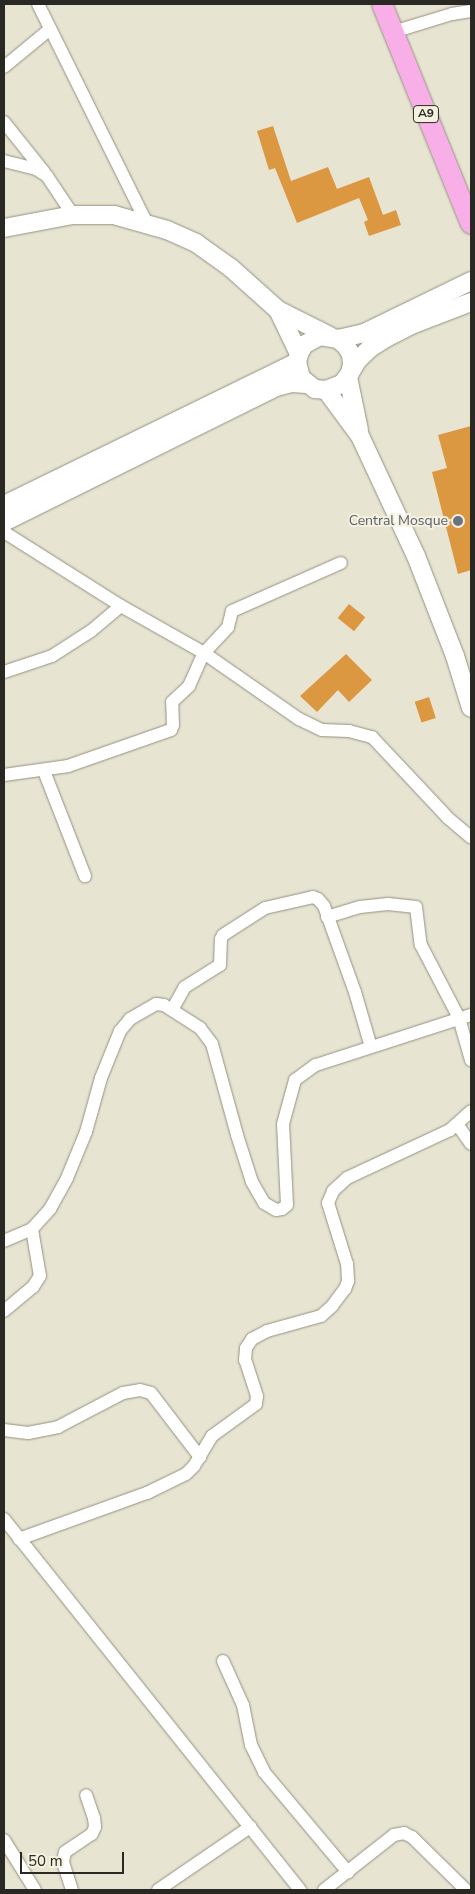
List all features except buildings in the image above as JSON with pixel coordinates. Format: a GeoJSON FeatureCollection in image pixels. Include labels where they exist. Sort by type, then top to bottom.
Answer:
{"type":"FeatureCollection","features":[{"type":"Feature","properties":{"kind":"highway","name":"A9"},"geometry":{"type":"LineString","coordinates":[[382,4],[471,224]]}},
{"type":"Feature","properties":{"kind":"main road"},"geometry":{"type":"LineString","coordinates":[[4,228],[73,215],[114,215],[147,224],[196,244],[231,268],[278,310],[334,338],[351,354],[349,375],[360,436]]}},
{"type":"Feature","properties":{"kind":"main road"},"geometry":{"type":"LineString","coordinates":[[4,505],[298,358],[311,339],[334,338],[364,333],[471,281]]}},
{"type":"Feature","properties":{"kind":"main road"},"geometry":{"type":"LineString","coordinates":[[278,310],[298,358],[301,378],[306,384],[315,389],[326,390],[342,384],[357,361],[370,348],[386,338],[411,325],[471,302]]}},
{"type":"Feature","properties":{"kind":"main road"},"geometry":{"type":"LineString","coordinates":[[4,522],[276,388],[292,384],[306,384]]}},
{"type":"Feature","properties":{"kind":"main road"},"geometry":{"type":"LineString","coordinates":[[326,390],[360,436],[416,556],[455,656],[471,708]]}},
{"type":"Feature","properties":{"kind":"street"},"geometry":{"type":"LineString","coordinates":[[38,4],[147,224]]}},
{"type":"Feature","properties":{"kind":"street"},"geometry":{"type":"LineString","coordinates":[[393,32],[452,14],[471,11]]}},
{"type":"Feature","properties":{"kind":"street"},"geometry":{"type":"LineString","coordinates":[[4,67],[50,29]]}},
{"type":"Feature","properties":{"kind":"street"},"geometry":{"type":"LineString","coordinates":[[4,122],[47,176],[73,215]]}},
{"type":"Feature","properties":{"kind":"street"},"geometry":{"type":"LineString","coordinates":[[4,160],[36,169],[47,176]]}},
{"type":"Feature","properties":{"kind":"street"},"geometry":{"type":"LineString","coordinates":[[4,532],[121,606],[204,653],[299,719],[322,730],[349,731],[372,737],[448,818],[471,837]]}},
{"type":"Feature","properties":{"kind":"street"},"geometry":{"type":"LineString","coordinates":[[4,775],[44,771],[68,766],[171,730],[173,725],[172,702],[189,686],[204,653],[228,627],[230,616],[236,608],[341,563]]}},
{"type":"Feature","properties":{"kind":"street"},"geometry":{"type":"LineString","coordinates":[[4,672],[52,656],[91,631],[121,606]]}},
{"type":"Feature","properties":{"kind":"street"},"geometry":{"type":"LineString","coordinates":[[44,771],[85,876]]}},
{"type":"Feature","properties":{"kind":"street"},"geometry":{"type":"LineString","coordinates":[[172,1010],[185,987],[220,965],[221,939],[223,935],[265,908],[313,897],[318,899],[324,906],[355,992],[371,1047]]}},
{"type":"Feature","properties":{"kind":"street"},"geometry":{"type":"LineString","coordinates":[[327,917],[360,907],[388,904],[416,907],[421,945],[458,1018],[471,1060]]}},
{"type":"Feature","properties":{"kind":"street"},"geometry":{"type":"LineString","coordinates":[[4,1241],[32,1229],[50,1209],[67,1178],[86,1132],[100,1078],[120,1031],[130,1020],[156,1004],[164,1005],[200,1028],[212,1044],[252,1182],[264,1202],[276,1210],[282,1210],[287,1206],[283,1124],[295,1080],[316,1065],[471,1015]]}},
{"type":"Feature","properties":{"kind":"street"},"geometry":{"type":"LineString","coordinates":[[19,1539],[147,1494],[186,1474],[200,1457],[212,1436],[256,1404],[257,1396],[244,1360],[246,1348],[252,1339],[266,1331],[321,1316],[346,1289],[348,1281],[347,1264],[328,1203],[333,1191],[347,1178],[450,1130],[471,1111]]}},
{"type":"Feature","properties":{"kind":"street"},"geometry":{"type":"LineString","coordinates":[[457,1124],[471,1144]]}},
{"type":"Feature","properties":{"kind":"street"},"geometry":{"type":"LineString","coordinates":[[4,1312],[33,1287],[40,1276],[32,1229]]}},
{"type":"Feature","properties":{"kind":"street"},"geometry":{"type":"LineString","coordinates":[[4,1430],[28,1433],[58,1427],[122,1393],[140,1390],[151,1393],[200,1457]]}},
{"type":"Feature","properties":{"kind":"street"},"geometry":{"type":"LineString","coordinates":[[5,1524],[300,1890]]}},
{"type":"Feature","properties":{"kind":"street"},"geometry":{"type":"LineString","coordinates":[[223,1661],[243,1705],[251,1745],[264,1772],[348,1872]]}},
{"type":"Feature","properties":{"kind":"street"},"geometry":{"type":"LineString","coordinates":[[72,1890],[63,1862],[65,1852],[92,1834],[95,1827],[86,1795]]}},
{"type":"Feature","properties":{"kind":"street"},"geometry":{"type":"LineString","coordinates":[[158,1890],[250,1827]]}},
{"type":"Feature","properties":{"kind":"street"},"geometry":{"type":"LineString","coordinates":[[324,1890],[394,1835],[404,1833],[412,1837],[466,1890]]}},
{"type":"Feature","properties":{"kind":"street"},"geometry":{"type":"LineString","coordinates":[[4,1840],[35,1890]]}},
{"type":"Feature","properties":{"kind":"place","name":"Central Mosque"},"geometry":{"type":"Point","coordinates":[458,521]}}]}
